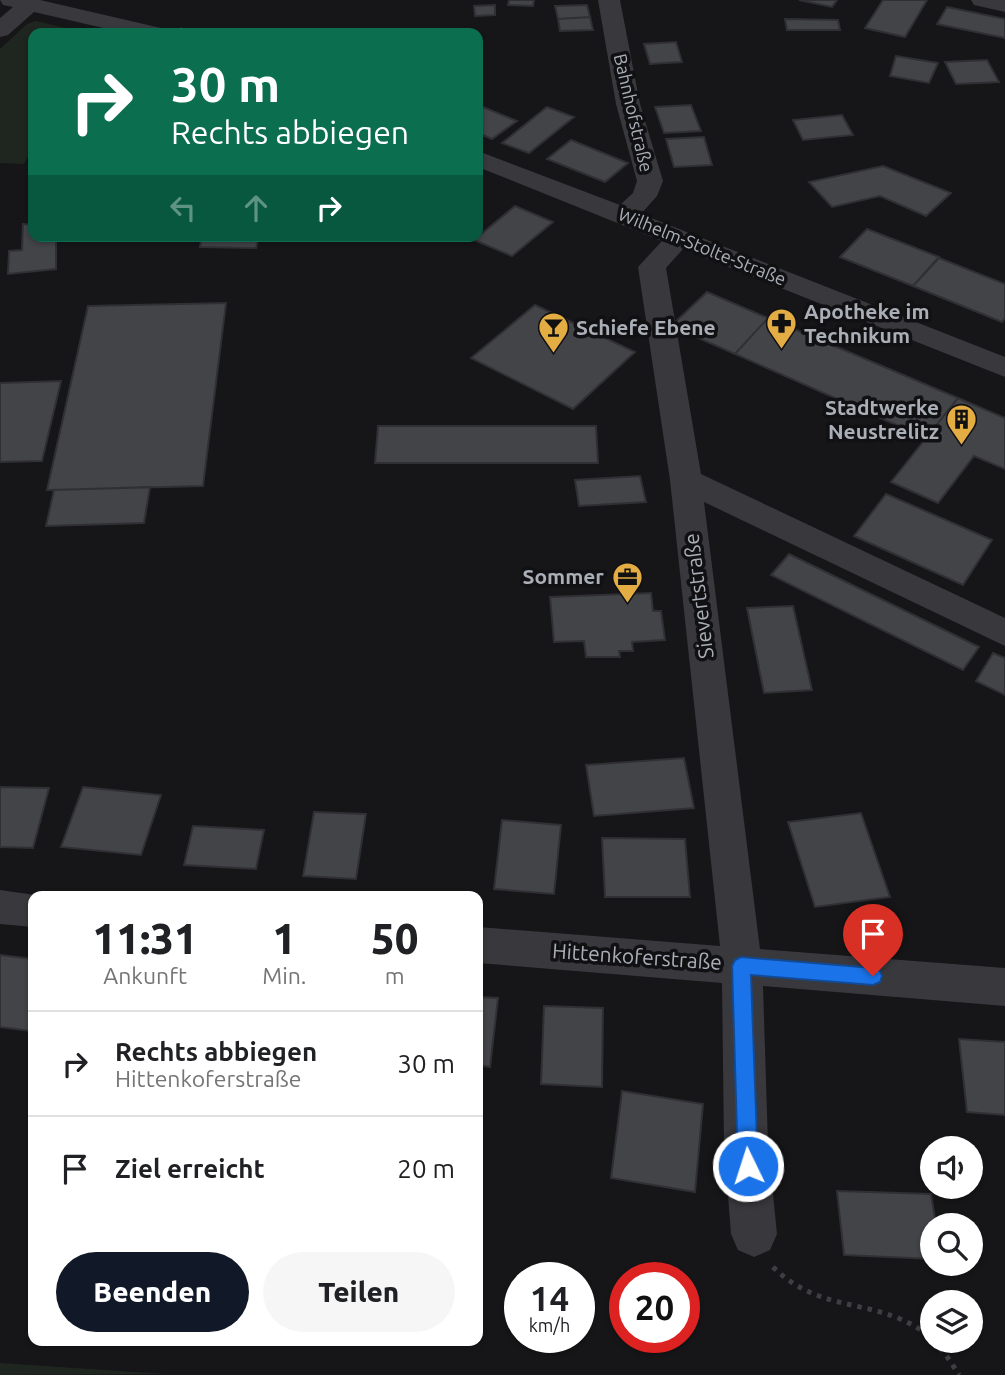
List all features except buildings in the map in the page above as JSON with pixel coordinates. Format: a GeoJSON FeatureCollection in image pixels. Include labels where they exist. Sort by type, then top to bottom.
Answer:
{"type":"FeatureCollection","features":[{"type":"Feature","properties":{"kind":"street","name":"Bahnhofstraße"},"geometry":{"type":"LineString","coordinates":[[609,0],[628,104],[650,181],[649,190],[624,215]]}},
{"type":"Feature","properties":{"kind":"street"},"geometry":{"type":"LineString","coordinates":[[982,0],[1005,5]]}},
{"type":"Feature","properties":{"kind":"street"},"geometry":{"type":"LineString","coordinates":[[0,30],[20,2],[132,28]]}},
{"type":"Feature","properties":{"kind":"street","name":"Wilhelm-Stolte-Straße"},"geometry":{"type":"LineString","coordinates":[[483,160],[1005,368]]}},
{"type":"Feature","properties":{"kind":"street","name":"Sievertstraße"},"geometry":{"type":"LineString","coordinates":[[679,238],[652,267],[686,480],[741,966],[746,1144],[754,1234]]}},
{"type":"Feature","properties":{"kind":"street"},"geometry":{"type":"LineString","coordinates":[[686,480],[1005,633]]}},
{"type":"Feature","properties":{"kind":"street"},"geometry":{"type":"LineString","coordinates":[[0,907],[28,910]]}},
{"type":"Feature","properties":{"kind":"street","name":"Hittenkoferstraße"},"geometry":{"type":"LineString","coordinates":[[483,945],[1005,987]]}},
{"type":"Feature","properties":{"kind":"path"},"geometry":{"type":"LineString","coordinates":[[754,1234],[764,1255],[780,1275],[797,1287],[838,1305],[891,1315],[921,1330],[946,1355],[959,1375]]}},
{"type":"Feature","properties":{"kind":"shaded area"},"geometry":{"type":"Polygon","coordinates":[[[36,21],[66,28],[28,28],[28,156],[24,164],[0,163],[0,49],[27,24],[36,21]]]}},
{"type":"Feature","properties":{"kind":"shaded area"},"geometry":{"type":"Polygon","coordinates":[[[0,1363],[165,1374],[0,1375],[0,1363]]]}},
{"type":"Feature","properties":{"kind":"place","name":"Apotheke im Technikum"},"geometry":{"type":"Point","coordinates":[781,351]}},
{"type":"Feature","properties":{"kind":"place","name":"Schiefe Ebene"},"geometry":{"type":"Point","coordinates":[553,355]}},
{"type":"Feature","properties":{"kind":"place","name":"Stadtwerke Neustrelitz"},"geometry":{"type":"Point","coordinates":[962,447]}},
{"type":"Feature","properties":{"kind":"place","name":"Sommer"},"geometry":{"type":"Point","coordinates":[627,604]}},
{"type":"Feature","properties":{"kind":"route"},"geometry":{"type":"LineString","coordinates":[[748,1166],[741,966],[873,976]]}}]}
